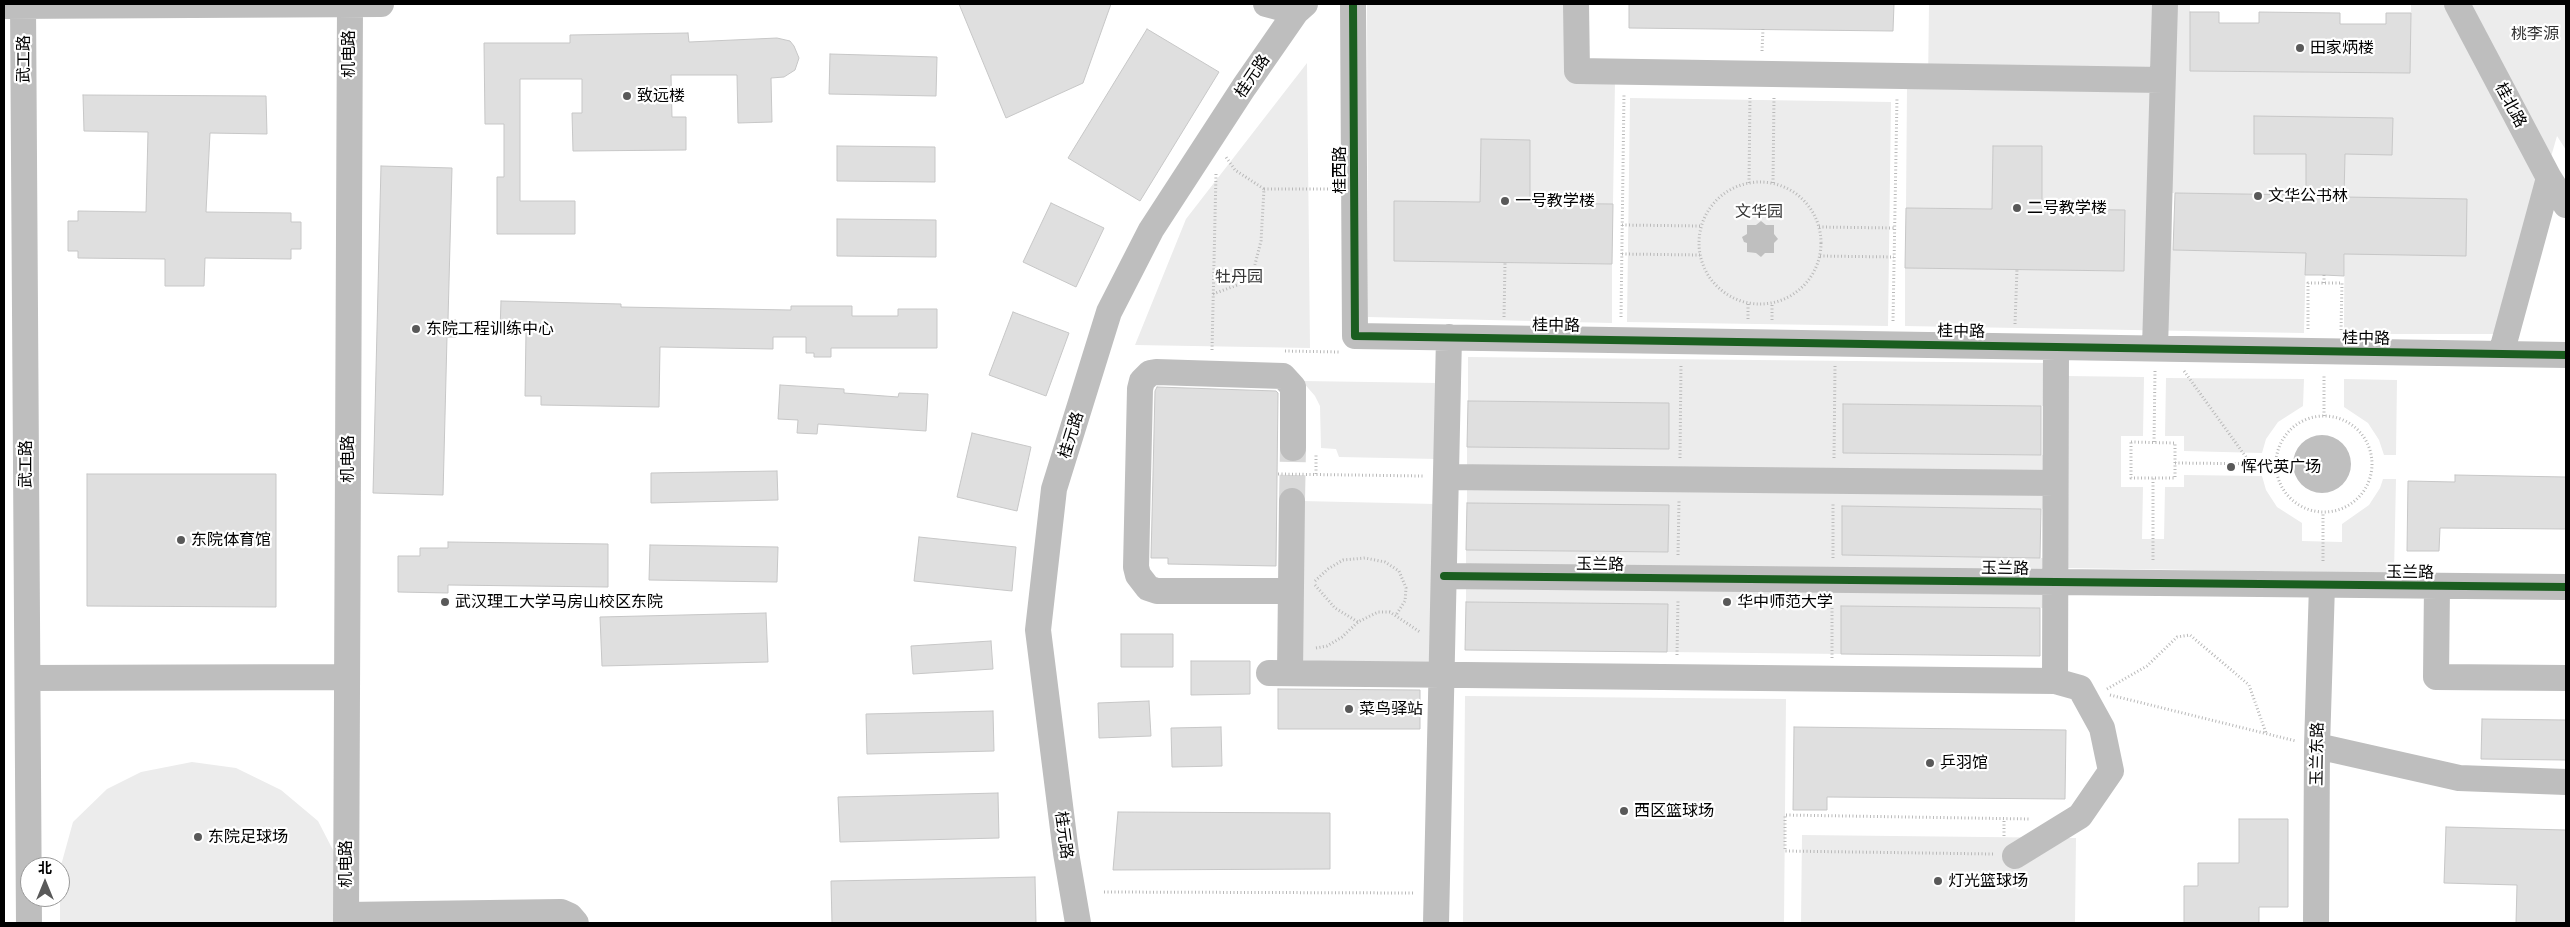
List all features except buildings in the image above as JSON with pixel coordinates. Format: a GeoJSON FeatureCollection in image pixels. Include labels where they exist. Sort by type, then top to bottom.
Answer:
{"type":"FeatureCollection","features":[{"type":"Feature","properties":{"kind":"street","name":"机电路"},"geometry":{"type":"LineString","coordinates":[[350,4],[346,919],[561,912],[570,916],[576,923]]}},
{"type":"Feature","properties":{"kind":"street"},"geometry":{"type":"LineString","coordinates":[[17,5],[381,4]]}},
{"type":"Feature","properties":{"kind":"street"},"geometry":{"type":"LineString","coordinates":[[1266,4],[1300,8]]}},
{"type":"Feature","properties":{"kind":"street","name":"桂西路"},"geometry":{"type":"LineString","coordinates":[[1353,4],[1355,336]]}},
{"type":"Feature","properties":{"kind":"street"},"geometry":{"type":"LineString","coordinates":[[1576,4],[1577,71],[2162,80]]}},
{"type":"Feature","properties":{"kind":"street"},"geometry":{"type":"LineString","coordinates":[[2161,348],[2162,80],[2165,4]]}},
{"type":"Feature","properties":{"kind":"street","name":"桂北路"},"geometry":{"type":"LineString","coordinates":[[2457,4],[2549,178],[2566,205]]}},
{"type":"Feature","properties":{"kind":"street","name":"武工路"},"geometry":{"type":"LineString","coordinates":[[17,5],[14,306],[28,678],[29,923]]}},
{"type":"Feature","properties":{"kind":"street","name":"桂元路"},"geometry":{"type":"LineString","coordinates":[[1078,923],[1066,853],[1038,630],[1054,489],[1108,312],[1151,230],[1217,128],[1300,8]]}},
{"type":"Feature","properties":{"kind":"street"},"geometry":{"type":"LineString","coordinates":[[2501,354],[2549,178]]}},
{"type":"Feature","properties":{"kind":"street","name":"桂中路"},"geometry":{"type":"LineString","coordinates":[[1355,336],[2566,354]]}},
{"type":"Feature","properties":{"kind":"street"},"geometry":{"type":"LineString","coordinates":[[1436,923],[1449,338]]}},
{"type":"Feature","properties":{"kind":"street"},"geometry":{"type":"LineString","coordinates":[[2055,681],[2056,347]]}},
{"type":"Feature","properties":{"kind":"street"},"geometry":{"type":"LineString","coordinates":[[1299,582],[1156,590],[1148,588],[1138,576],[1136,571],[1142,381],[1150,373],[1156,372],[1282,376],[1293,388],[1304,448]]}},
{"type":"Feature","properties":{"kind":"street"},"geometry":{"type":"LineString","coordinates":[[1446,477],[2056,483]]}},
{"type":"Feature","properties":{"kind":"street"},"geometry":{"type":"LineString","coordinates":[[1292,502],[1299,582],[1283,665],[1442,675],[2055,681],[2080,688],[2102,728],[2111,771],[2080,816],[2009,855]]}},
{"type":"Feature","properties":{"kind":"street","name":"玉兰路"},"geometry":{"type":"LineString","coordinates":[[1444,576],[2566,587]]}},
{"type":"Feature","properties":{"kind":"street","name":"玉兰东路"},"geometry":{"type":"LineString","coordinates":[[2316,923],[2317,746],[2322,585]]}},
{"type":"Feature","properties":{"kind":"street"},"geometry":{"type":"LineString","coordinates":[[2437,586],[2436,677],[2566,678]]}},
{"type":"Feature","properties":{"kind":"street"},"geometry":{"type":"LineString","coordinates":[[28,678],[347,678]]}},
{"type":"Feature","properties":{"kind":"street"},"geometry":{"type":"LineString","coordinates":[[2317,746],[2459,778],[2566,782]]}},
{"type":"Feature","properties":{"kind":"path"},"geometry":{"type":"LineString","coordinates":[[1620,340],[1624,72]]}},
{"type":"Feature","properties":{"kind":"path"},"geometry":{"type":"LineString","coordinates":[[1749,183],[1762,74]]}},
{"type":"Feature","properties":{"kind":"path"},"geometry":{"type":"LineString","coordinates":[[1762,74],[1773,184]]}},
{"type":"Feature","properties":{"kind":"path"},"geometry":{"type":"LineString","coordinates":[[1893,344],[1897,76]]}},
{"type":"Feature","properties":{"kind":"path"},"geometry":{"type":"LineString","coordinates":[[1217,128],[1216,145],[1235,170],[1264,189],[1354,189]]}},
{"type":"Feature","properties":{"kind":"path"},"geometry":{"type":"LineString","coordinates":[[1212,357],[1216,165]]}},
{"type":"Feature","properties":{"kind":"path"},"geometry":{"type":"LineString","coordinates":[[1749,183],[1773,184],[1785,188],[1806,202],[1819,227],[1821,235],[1820,256],[1816,268],[1803,287],[1784,300],[1760,304],[1738,300],[1720,290],[1707,274],[1700,255],[1702,226],[1719,198],[1738,186],[1749,183]]}},
{"type":"Feature","properties":{"kind":"path"},"geometry":{"type":"LineString","coordinates":[[1213,294],[1250,280],[1262,240],[1264,189]]}},
{"type":"Feature","properties":{"kind":"path"},"geometry":{"type":"LineString","coordinates":[[1622,225],[1702,226]]}},
{"type":"Feature","properties":{"kind":"path"},"geometry":{"type":"LineString","coordinates":[[1819,227],[1895,228]]}},
{"type":"Feature","properties":{"kind":"path"},"geometry":{"type":"LineString","coordinates":[[1622,254],[1700,255]]}},
{"type":"Feature","properties":{"kind":"path"},"geometry":{"type":"LineString","coordinates":[[1820,256],[1894,257]]}},
{"type":"Feature","properties":{"kind":"path"},"geometry":{"type":"LineString","coordinates":[[1503,338],[1505,263]]}},
{"type":"Feature","properties":{"kind":"path"},"geometry":{"type":"LineString","coordinates":[[2015,346],[2017,269]]}},
{"type":"Feature","properties":{"kind":"path"},"geometry":{"type":"LineString","coordinates":[[2324,276],[2324,283]]}},
{"type":"Feature","properties":{"kind":"path"},"geometry":{"type":"LineString","coordinates":[[2324,351],[2342,283],[2308,283],[2324,351],[2324,416]]}},
{"type":"Feature","properties":{"kind":"path"},"geometry":{"type":"LineString","coordinates":[[1676,677],[1681,341]]}},
{"type":"Feature","properties":{"kind":"path"},"geometry":{"type":"LineString","coordinates":[[1831,678],[1836,343]]}},
{"type":"Feature","properties":{"kind":"path"},"geometry":{"type":"LineString","coordinates":[[2154,442],[2161,348]]}},
{"type":"Feature","properties":{"kind":"path"},"geometry":{"type":"LineString","coordinates":[[2161,348],[2251,464]]}},
{"type":"Feature","properties":{"kind":"path"},"geometry":{"type":"LineString","coordinates":[[2324,416],[2345,421],[2363,436],[2370,452],[2372,470],[2369,481],[2355,500],[2345,507],[2324,512],[2312,510],[2293,500],[2280,483],[2276,464],[2278,451],[2290,430],[2310,418],[2324,416]]}},
{"type":"Feature","properties":{"kind":"path"},"geometry":{"type":"LineString","coordinates":[[2131,442],[2175,443],[2175,463],[2175,478],[2131,478],[2131,442]]}},
{"type":"Feature","properties":{"kind":"path"},"geometry":{"type":"LineString","coordinates":[[1304,448],[1316,474]]}},
{"type":"Feature","properties":{"kind":"path"},"geometry":{"type":"LineString","coordinates":[[2175,463],[2276,464]]}},
{"type":"Feature","properties":{"kind":"path"},"geometry":{"type":"LineString","coordinates":[[1278,474],[1446,477]]}},
{"type":"Feature","properties":{"kind":"path"},"geometry":{"type":"LineString","coordinates":[[2153,478],[2153,539]]}},
{"type":"Feature","properties":{"kind":"path"},"geometry":{"type":"LineString","coordinates":[[2323,542],[2324,512]]}},
{"type":"Feature","properties":{"kind":"path"},"geometry":{"type":"LineString","coordinates":[[1299,582],[1323,573],[1343,560],[1357,558],[1378,559],[1395,567],[1404,578],[1406,597],[1396,615]]}},
{"type":"Feature","properties":{"kind":"path"},"geometry":{"type":"LineString","coordinates":[[1299,582],[1358,622]]}},
{"type":"Feature","properties":{"kind":"path"},"geometry":{"type":"LineString","coordinates":[[1283,665],[1327,646],[1342,637],[1358,622],[1378,612],[1387,611],[1396,615],[1421,633],[1443,635]]}},
{"type":"Feature","properties":{"kind":"path"},"geometry":{"type":"LineString","coordinates":[[2266,733],[2249,685],[2190,635],[2177,637],[2147,666],[2100,693],[2317,746]]}},
{"type":"Feature","properties":{"kind":"path"},"geometry":{"type":"LineString","coordinates":[[2009,855],[1785,852],[1785,815],[2034,820]]}},
{"type":"Feature","properties":{"kind":"path"},"geometry":{"type":"LineString","coordinates":[[1104,892],[1437,894]]}},
{"type":"Feature","properties":{"kind":"green space"},"geometry":{"type":"Polygon","coordinates":[[[1367,4],[1566,4],[1567,79],[1615,81],[1613,204],[1530,203],[1530,140],[1481,139],[1480,202],[1394,201],[1394,261],[1612,264],[1612,323],[1368,317],[1367,4]]]}},
{"type":"Feature","properties":{"kind":"green space","name":"桃李源"},"geometry":{"type":"Polygon","coordinates":[[[1929,4],[2190,4],[2190,71],[2410,73],[2411,4],[2566,4],[2566,150],[2557,136],[2500,334],[2344,334],[2345,154],[2392,154],[2393,118],[2254,117],[2254,153],[2306,154],[2306,195],[2172,193],[2172,250],[2306,253],[2304,333],[1905,326],[1905,268],[2124,271],[2125,210],[2042,209],[2042,146],[1993,146],[1992,209],[1906,208],[1907,86],[1928,86],[1929,4]]]}},
{"type":"Feature","properties":{"kind":"green space","name":"牡丹园"},"geometry":{"type":"Polygon","coordinates":[[[1307,63],[1310,348],[1135,345],[1186,219],[1307,63]]]}},
{"type":"Feature","properties":{"kind":"green space","name":"文华园"},"geometry":{"type":"Polygon","coordinates":[[[1630,98],[1891,102],[1888,326],[1627,322],[1630,98]]]}},
{"type":"Feature","properties":{"kind":"green space"},"geometry":{"type":"Polygon","coordinates":[[[1468,357],[2045,363],[2044,406],[1843,404],[1843,453],[2044,455],[2044,509],[1843,506],[1842,555],[2043,558],[2043,608],[1841,606],[1841,654],[1667,652],[1667,604],[1466,602],[1466,550],[1668,552],[1669,506],[1467,503],[1467,447],[1669,449],[1669,403],[1468,401],[1468,357]]]}},
{"type":"Feature","properties":{"kind":"green space"},"geometry":{"type":"Polygon","coordinates":[[[2066,376],[2144,377],[2143,436],[2121,436],[2121,487],[2143,487],[2142,539],[2164,539],[2165,487],[2184,487],[2184,475],[2262,476],[2266,490],[2277,507],[2302,523],[2302,541],[2342,542],[2342,524],[2369,505],[2380,488],[2383,479],[2396,479],[2394,573],[2064,568],[2066,376]]]}},
{"type":"Feature","properties":{"kind":"green space"},"geometry":{"type":"Polygon","coordinates":[[[2166,378],[2304,379],[2303,406],[2278,422],[2266,439],[2262,453],[2184,451],[2184,436],[2165,436],[2166,378]]]}},
{"type":"Feature","properties":{"kind":"green space"},"geometry":{"type":"Polygon","coordinates":[[[2344,379],[2397,380],[2396,455],[2384,455],[2379,440],[2368,423],[2344,407],[2344,379]]]}},
{"type":"Feature","properties":{"kind":"green space"},"geometry":{"type":"Polygon","coordinates":[[[1302,381],[1438,383],[1437,459],[1339,457],[1336,449],[1321,448],[1320,406],[1315,396],[1302,381]]]}},
{"type":"Feature","properties":{"kind":"green space"},"geometry":{"type":"Polygon","coordinates":[[[1301,501],[1436,504],[1434,668],[1299,666],[1301,501]]]}},
{"type":"Feature","properties":{"kind":"green space","name":"西区篮球场"},"geometry":{"type":"Polygon","coordinates":[[[1465,696],[1786,699],[1784,923],[1463,923],[1465,696]]]}},
{"type":"Feature","properties":{"kind":"green space","name":"东院足球场"},"geometry":{"type":"Polygon","coordinates":[[[192,762],[236,768],[281,790],[318,821],[334,852],[335,923],[60,923],[60,907],[70,907],[70,857],[63,857],[73,822],[107,789],[141,772],[192,762]]]}},
{"type":"Feature","properties":{"kind":"green space","name":"灯光篮球场"},"geometry":{"type":"Polygon","coordinates":[[[1802,835],[2076,838],[2075,923],[1801,923],[1802,835]]]}},
{"type":"Feature","properties":{"kind":"shaded area"},"geometry":{"type":"Polygon","coordinates":[[[1761,221],[1766,225],[1774,225],[1774,234],[1778,239],[1774,243],[1774,253],[1765,253],[1761,257],[1756,253],[1747,252],[1747,243],[1744,242],[1742,237],[1747,234],[1747,225],[1756,225],[1761,221]]]}},
{"type":"Feature","properties":{"kind":"shaded area"},"geometry":{"type":"Polygon","coordinates":[[[2316,435],[2328,435],[2343,443],[2351,458],[2351,470],[2343,485],[2328,493],[2316,493],[2301,485],[2293,470],[2293,458],[2301,443],[2316,435]]]}},
{"type":"Feature","properties":{"kind":"tunnel"},"geometry":{"type":"LineString","coordinates":[[1292,501],[1293,448]]}},
{"type":"Feature","properties":{"kind":"cycle path"},"geometry":{"type":"LineString","coordinates":[[1353,4],[1355,336],[2566,355]]}},
{"type":"Feature","properties":{"kind":"cycle path"},"geometry":{"type":"LineString","coordinates":[[1444,576],[2566,587]]}},
{"type":"Feature","properties":{"kind":"place","name":"田家炳楼"},"geometry":{"type":"Point","coordinates":[2300,48]}},
{"type":"Feature","properties":{"kind":"place","name":"致远楼"},"geometry":{"type":"Point","coordinates":[627,96]}},
{"type":"Feature","properties":{"kind":"place","name":"文华公书林"},"geometry":{"type":"Point","coordinates":[2258,196]}},
{"type":"Feature","properties":{"kind":"place","name":"一号教学楼"},"geometry":{"type":"Point","coordinates":[1505,201]}},
{"type":"Feature","properties":{"kind":"place","name":"二号教学楼"},"geometry":{"type":"Point","coordinates":[2017,208]}},
{"type":"Feature","properties":{"kind":"place","name":"东院工程训练中心"},"geometry":{"type":"Point","coordinates":[416,329]}},
{"type":"Feature","properties":{"kind":"place","name":"恽代英广场"},"geometry":{"type":"Point","coordinates":[2231,467]}},
{"type":"Feature","properties":{"kind":"place","name":"东院体育馆"},"geometry":{"type":"Point","coordinates":[181,540]}},
{"type":"Feature","properties":{"kind":"place","name":"武汉理工大学马房山校区东院"},"geometry":{"type":"Point","coordinates":[445,602]}},
{"type":"Feature","properties":{"kind":"place","name":"华中师范大学"},"geometry":{"type":"Point","coordinates":[1727,602]}},
{"type":"Feature","properties":{"kind":"place","name":"菜鸟驿站"},"geometry":{"type":"Point","coordinates":[1349,709]}},
{"type":"Feature","properties":{"kind":"place","name":"乒羽馆"},"geometry":{"type":"Point","coordinates":[1930,763]}},
{"type":"Feature","properties":{"kind":"place","name":"西区篮球场"},"geometry":{"type":"Point","coordinates":[1624,811]}},
{"type":"Feature","properties":{"kind":"place","name":"东院足球场"},"geometry":{"type":"Point","coordinates":[198,837]}},
{"type":"Feature","properties":{"kind":"place","name":"灯光篮球场"},"geometry":{"type":"Point","coordinates":[1938,881]}}]}
